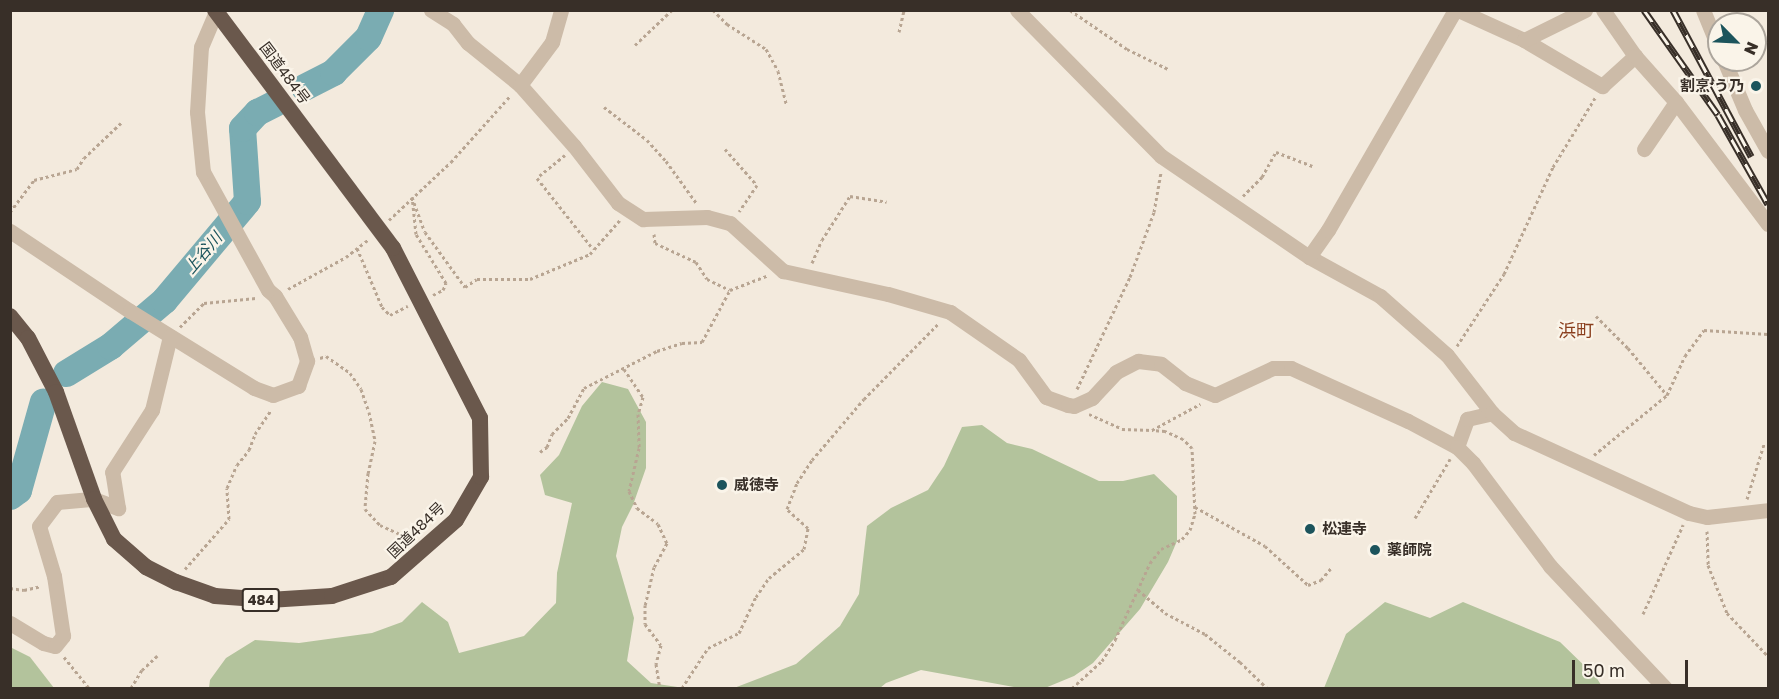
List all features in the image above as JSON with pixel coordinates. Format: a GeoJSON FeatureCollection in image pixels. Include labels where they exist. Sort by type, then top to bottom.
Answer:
{"type":"FeatureCollection","features":[{"type":"Feature","properties":{"kind":"highway","name":"国道484号"},"geometry":{"type":"LineString","coordinates":[[10,316],[28,338],[56,392],[94,499],[114,539],[146,567],[176,582],[215,596],[268,600],[332,596],[391,577],[429,547],[456,520],[480,477],[480,418],[393,248],[216,11]]}},
{"type":"Feature","properties":{"kind":"street"},"geometry":{"type":"LineString","coordinates":[[430,10],[453,24],[468,43],[520,85],[574,146],[618,203],[643,219],[707,217],[730,223],[783,270],[807,274],[950,312],[1019,360],[1046,397],[1071,406],[1092,398],[1116,372],[1138,361],[1161,364],[1185,383],[1215,395],[1273,368],[1291,368],[1408,420],[1457,447],[1473,463],[1550,566],[1665,688]]}},
{"type":"Feature","properties":{"kind":"street"},"geometry":{"type":"LineString","coordinates":[[520,85],[552,42],[561,10]]}},
{"type":"Feature","properties":{"kind":"street"},"geometry":{"type":"LineString","coordinates":[[1017,10],[1161,156],[1309,257],[1380,296],[1447,355],[1492,413],[1514,433],[1689,513],[1707,517],[1768,510]]}},
{"type":"Feature","properties":{"kind":"street"},"geometry":{"type":"LineString","coordinates":[[1309,257],[1328,230],[1456,10],[1524,40],[1602,86],[1635,56]]}},
{"type":"Feature","properties":{"kind":"street"},"geometry":{"type":"LineString","coordinates":[[1524,40],[1585,10]]}},
{"type":"Feature","properties":{"kind":"street"},"geometry":{"type":"LineString","coordinates":[[1603,10],[1635,56],[1676,102],[1768,224]]}},
{"type":"Feature","properties":{"kind":"street"},"geometry":{"type":"LineString","coordinates":[[10,231],[170,336],[255,388],[273,395],[298,386],[307,361],[300,337],[275,296],[268,290],[202,172],[197,112],[201,47],[216,11]]}},
{"type":"Feature","properties":{"kind":"street"},"geometry":{"type":"LineString","coordinates":[[1729,72],[1745,110],[1768,151]]}},
{"type":"Feature","properties":{"kind":"street"},"geometry":{"type":"LineString","coordinates":[[1644,149],[1676,102]]}},
{"type":"Feature","properties":{"kind":"street"},"geometry":{"type":"LineString","coordinates":[[10,623],[43,643],[55,646],[63,636],[54,579],[39,526],[57,502],[94,499],[118,508],[112,472],[152,410],[170,336]]}},
{"type":"Feature","properties":{"kind":"street"},"geometry":{"type":"LineString","coordinates":[[1457,447],[1467,418],[1492,413]]}},
{"type":"Feature","properties":{"kind":"path"},"geometry":{"type":"LineString","coordinates":[[634,45],[672,10]]}},
{"type":"Feature","properties":{"kind":"path"},"geometry":{"type":"LineString","coordinates":[[713,10],[727,24],[766,49],[778,71],[786,104]]}},
{"type":"Feature","properties":{"kind":"path"},"geometry":{"type":"LineString","coordinates":[[899,32],[904,10]]}},
{"type":"Feature","properties":{"kind":"path"},"geometry":{"type":"LineString","coordinates":[[1070,10],[1127,49],[1168,69]]}},
{"type":"Feature","properties":{"kind":"path"},"geometry":{"type":"LineString","coordinates":[[170,336],[204,303],[275,296],[357,248],[451,162],[520,85]]}},
{"type":"Feature","properties":{"kind":"path"},"geometry":{"type":"LineString","coordinates":[[1447,355],[1459,344],[1504,274],[1553,167],[1602,86]]}},
{"type":"Feature","properties":{"kind":"path"},"geometry":{"type":"LineString","coordinates":[[604,107],[647,140],[666,161],[707,217]]}},
{"type":"Feature","properties":{"kind":"path"},"geometry":{"type":"LineString","coordinates":[[10,212],[34,180],[76,169],[84,158],[121,123]]}},
{"type":"Feature","properties":{"kind":"path"},"geometry":{"type":"LineString","coordinates":[[574,146],[537,178],[593,249]]}},
{"type":"Feature","properties":{"kind":"path"},"geometry":{"type":"LineString","coordinates":[[725,149],[757,185],[730,223]]}},
{"type":"Feature","properties":{"kind":"path"},"geometry":{"type":"LineString","coordinates":[[1234,207],[1262,177],[1276,152],[1312,166]]}},
{"type":"Feature","properties":{"kind":"path"},"geometry":{"type":"LineString","coordinates":[[1072,688],[1102,661],[1115,640],[1150,563],[1161,549],[1182,539],[1190,530],[1195,507],[1192,448],[1183,439],[1165,431],[1122,429],[1099,421],[1071,406],[1130,277],[1156,203],[1160,186],[1161,156]]}},
{"type":"Feature","properties":{"kind":"path"},"geometry":{"type":"LineString","coordinates":[[807,274],[822,240],[850,196],[887,202]]}},
{"type":"Feature","properties":{"kind":"path"},"geometry":{"type":"LineString","coordinates":[[412,197],[425,232],[465,287],[477,279],[530,279],[590,254],[629,210]]}},
{"type":"Feature","properties":{"kind":"path"},"geometry":{"type":"LineString","coordinates":[[357,248],[382,307],[390,315],[443,290],[446,283],[416,234],[412,197]]}},
{"type":"Feature","properties":{"kind":"path"},"geometry":{"type":"LineString","coordinates":[[652,218],[655,243],[696,262],[707,279],[730,290]]}},
{"type":"Feature","properties":{"kind":"path"},"geometry":{"type":"LineString","coordinates":[[540,452],[547,447],[552,434],[568,418],[584,388],[657,351],[682,343],[702,342],[730,290],[783,270]]}},
{"type":"Feature","properties":{"kind":"path"},"geometry":{"type":"LineString","coordinates":[[682,688],[708,648],[739,633],[756,597],[769,578],[804,549],[808,528],[787,509],[797,483],[812,460],[864,399],[950,312]]}},
{"type":"Feature","properties":{"kind":"path"},"geometry":{"type":"LineString","coordinates":[[1596,316],[1628,348],[1667,396]]}},
{"type":"Feature","properties":{"kind":"path"},"geometry":{"type":"LineString","coordinates":[[1581,465],[1667,396],[1685,356],[1704,330],[1768,334]]}},
{"type":"Feature","properties":{"kind":"path"},"geometry":{"type":"LineString","coordinates":[[307,361],[326,356],[341,364],[361,388],[375,441],[368,473],[365,509],[380,525],[402,535],[429,527]]}},
{"type":"Feature","properties":{"kind":"path"},"geometry":{"type":"LineString","coordinates":[[624,369],[643,396],[638,414],[639,448],[632,468],[629,492],[637,508],[658,524],[667,543],[654,567],[645,605],[645,624],[661,645],[656,664],[660,688]]}},
{"type":"Feature","properties":{"kind":"path"},"geometry":{"type":"LineString","coordinates":[[176,582],[230,519],[227,488],[237,465],[249,450],[255,434],[276,402],[290,389]]}},
{"type":"Feature","properties":{"kind":"path"},"geometry":{"type":"LineString","coordinates":[[1152,430],[1215,395]]}},
{"type":"Feature","properties":{"kind":"path"},"geometry":{"type":"LineString","coordinates":[[1743,512],[1764,444]]}},
{"type":"Feature","properties":{"kind":"path"},"geometry":{"type":"LineString","coordinates":[[1415,518],[1457,447]]}},
{"type":"Feature","properties":{"kind":"path"},"geometry":{"type":"LineString","coordinates":[[1195,507],[1265,546],[1308,585],[1321,580],[1332,567]]}},
{"type":"Feature","properties":{"kind":"path"},"geometry":{"type":"LineString","coordinates":[[1643,614],[1689,513]]}},
{"type":"Feature","properties":{"kind":"path"},"geometry":{"type":"LineString","coordinates":[[1707,517],[1708,565],[1727,613],[1768,656]]}},
{"type":"Feature","properties":{"kind":"path"},"geometry":{"type":"LineString","coordinates":[[10,588],[24,590],[45,585],[54,579]]}},
{"type":"Feature","properties":{"kind":"path"},"geometry":{"type":"LineString","coordinates":[[1138,590],[1165,613],[1205,634],[1240,662],[1267,688]]}},
{"type":"Feature","properties":{"kind":"path"},"geometry":{"type":"LineString","coordinates":[[55,646],[89,688]]}},
{"type":"Feature","properties":{"kind":"path"},"geometry":{"type":"LineString","coordinates":[[131,688],[142,670],[157,656]]}},
{"type":"Feature","properties":{"kind":"green space"},"geometry":{"type":"Polygon","coordinates":[[[602,382],[628,389],[646,422],[646,468],[633,505],[622,527],[616,556],[634,618],[627,661],[651,683],[684,688],[209,688],[210,680],[226,658],[255,640],[299,643],[372,633],[402,622],[422,602],[448,622],[459,653],[524,636],[556,603],[557,573],[572,503],[545,495],[540,475],[559,455],[582,406],[602,382]]]}},
{"type":"Feature","properties":{"kind":"green space"},"geometry":{"type":"Polygon","coordinates":[[[982,425],[1007,443],[1032,449],[1099,481],[1123,481],[1154,474],[1177,496],[1177,541],[1168,562],[1140,609],[1093,663],[1074,676],[1045,688],[1020,688],[921,670],[886,683],[880,688],[734,688],[796,664],[840,626],[859,594],[867,526],[891,508],[928,490],[944,466],[962,427],[982,425]]]}},
{"type":"Feature","properties":{"kind":"green space"},"geometry":{"type":"Polygon","coordinates":[[[1385,602],[1430,618],[1463,602],[1560,642],[1596,677],[1603,688],[1324,688],[1346,634],[1385,602]]]}},
{"type":"Feature","properties":{"kind":"green space"},"geometry":{"type":"Polygon","coordinates":[[[10,647],[30,657],[54,688],[11,688],[10,647]]]}},
{"type":"Feature","properties":{"kind":"waterway","name":"上谷川"},"geometry":{"type":"LineString","coordinates":[[304,87],[333,72],[368,37],[380,10]]}},
{"type":"Feature","properties":{"kind":"waterway","name":"上谷川"},"geometry":{"type":"LineString","coordinates":[[66,373],[110,346],[164,300],[247,201],[242,128],[257,112],[275,103]]}},
{"type":"Feature","properties":{"kind":"waterway","name":"上谷川"},"geometry":{"type":"LineString","coordinates":[[10,496],[18,490],[43,401]]}},
{"type":"Feature","properties":{"kind":"railway"},"geometry":{"type":"LineString","coordinates":[[1644,10],[1718,115],[1768,204]]}},
{"type":"Feature","properties":{"kind":"railway"},"geometry":{"type":"LineString","coordinates":[[1673,10],[1751,156]]}},
{"type":"Feature","properties":{"kind":"place","name":"割烹 う乃"},"geometry":{"type":"Point","coordinates":[1756,86]}},
{"type":"Feature","properties":{"kind":"place","name":"威徳寺"},"geometry":{"type":"Point","coordinates":[722,485]}},
{"type":"Feature","properties":{"kind":"place","name":"松連寺"},"geometry":{"type":"Point","coordinates":[1310,529]}},
{"type":"Feature","properties":{"kind":"place","name":"薬師院"},"geometry":{"type":"Point","coordinates":[1375,550]}},
{"type":"Feature","properties":{"kind":"district","name":"浜町"},"geometry":{"type":"Point","coordinates":[1576,330]}}]}
